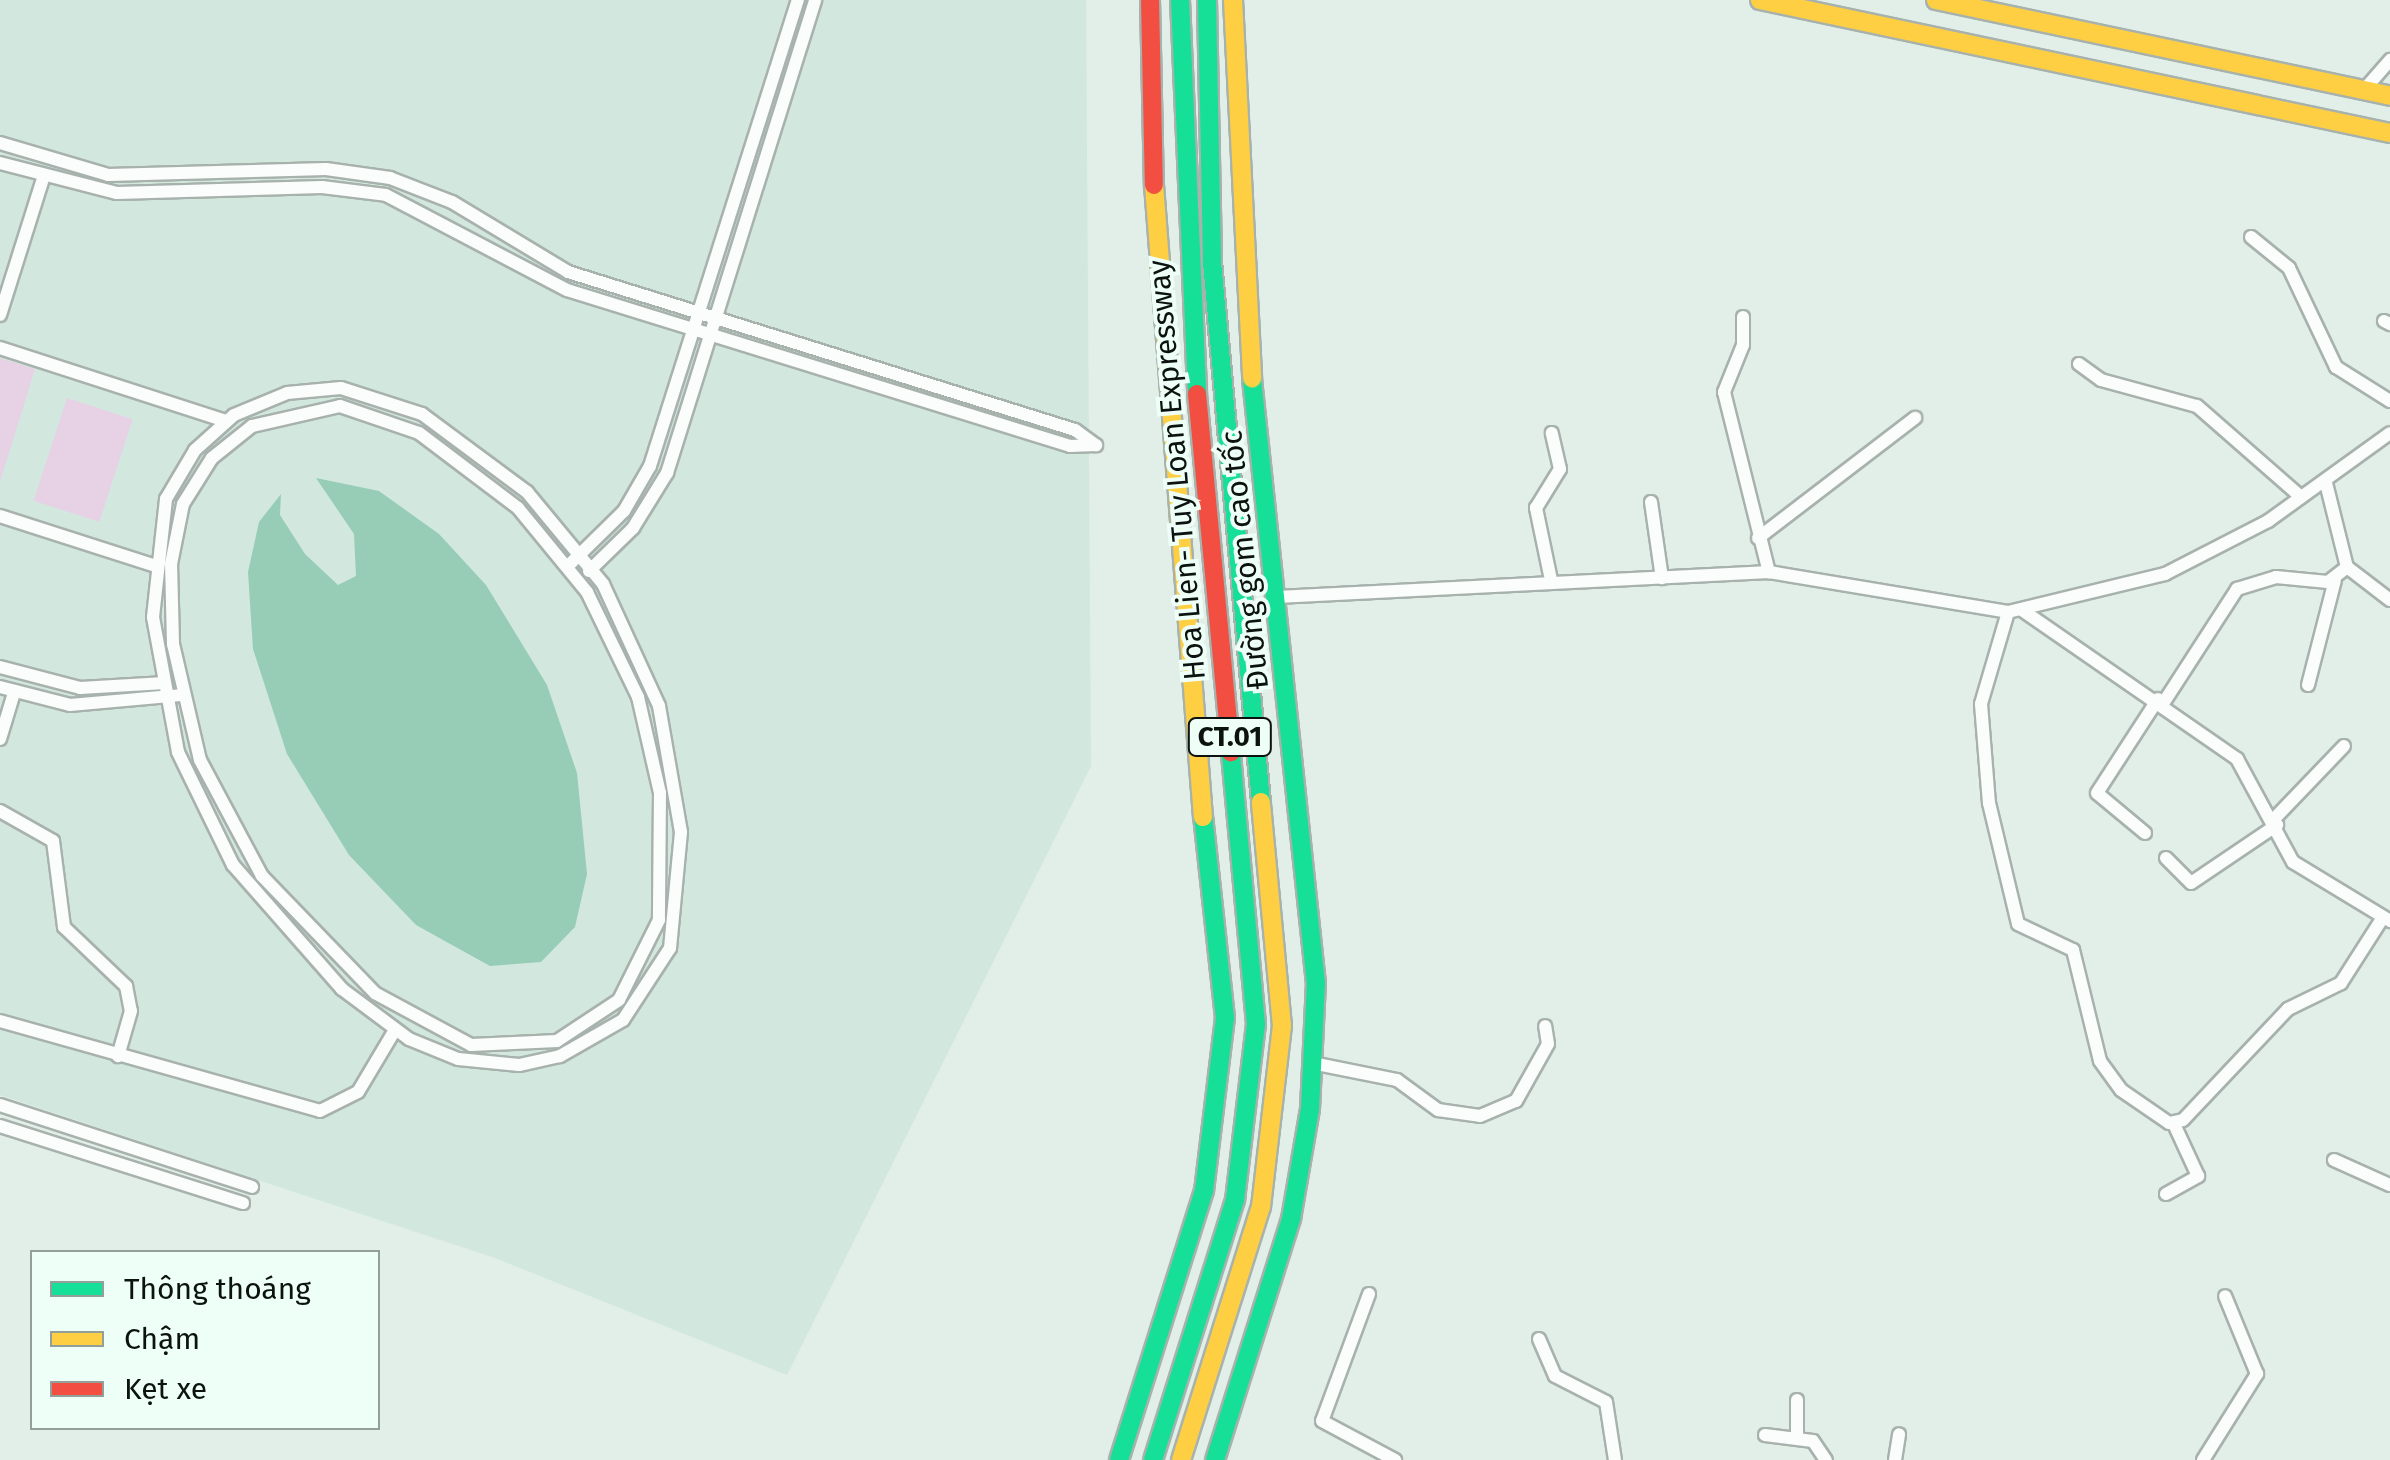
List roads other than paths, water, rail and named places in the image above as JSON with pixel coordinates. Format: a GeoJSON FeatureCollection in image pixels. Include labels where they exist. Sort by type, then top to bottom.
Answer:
{"type":"FeatureCollection","features":[{"type":"Feature","properties":{"kind":"main road"},"geometry":{"type":"LineString","coordinates":[[1119,1460],[1204,1192],[1225,1018],[1180,592],[1150,0]]}},
{"type":"Feature","properties":{"kind":"main road","name":"Hoa Lien- Tuy Loan Expressway"},"geometry":{"type":"LineString","coordinates":[[1152,1460],[1235,1200],[1256,1024],[1186,260],[1180,0]]}},
{"type":"Feature","properties":{"kind":"main road","name":"Hoa Lien- Tuy Loan Expressway"},"geometry":{"type":"LineString","coordinates":[[1181,1460],[1260,1207],[1282,1026],[1212,262],[1207,0]]}},
{"type":"Feature","properties":{"kind":"main road","name":"Đường gom cao tốc"},"geometry":{"type":"LineString","coordinates":[[1214,1460],[1291,1219],[1312,1063],[1308,880],[1240,261],[1234,0]]}},
{"type":"Feature","properties":{"kind":"main road"},"geometry":{"type":"LineString","coordinates":[[1760,0],[2390,133]]}},
{"type":"Feature","properties":{"kind":"main road"},"geometry":{"type":"LineString","coordinates":[[1936,0],[2390,96]]}},
{"type":"Feature","properties":{"kind":"main road"},"geometry":{"type":"LineString","coordinates":[[2003,50],[2010,15]]}},
{"type":"Feature","properties":{"kind":"street"},"geometry":{"type":"LineString","coordinates":[[568,565],[583,554],[646,476],[798,0]]}},
{"type":"Feature","properties":{"kind":"street"},"geometry":{"type":"LineString","coordinates":[[578,578],[593,568],[662,484],[815,0]]}},
{"type":"Feature","properties":{"kind":"street"},"geometry":{"type":"LineString","coordinates":[[2364,90],[2390,60]]}},
{"type":"Feature","properties":{"kind":"street"},"geometry":{"type":"LineString","coordinates":[[0,143],[108,175],[326,169],[390,178],[452,202],[556,267],[1076,430],[1096,445],[1070,446],[554,286],[386,195],[305,187],[150,196],[43,179],[0,163]]}},
{"type":"Feature","properties":{"kind":"street"},"geometry":{"type":"LineString","coordinates":[[0,316],[43,179]]}},
{"type":"Feature","properties":{"kind":"street"},"geometry":{"type":"LineString","coordinates":[[2251,237],[2288,268],[2336,367],[2390,401]]}},
{"type":"Feature","properties":{"kind":"street"},"geometry":{"type":"LineString","coordinates":[[1743,317],[1743,345],[1724,392],[1758,538],[1770,572]]}},
{"type":"Feature","properties":{"kind":"street"},"geometry":{"type":"LineString","coordinates":[[0,348],[226,421]]}},
{"type":"Feature","properties":{"kind":"street"},"geometry":{"type":"LineString","coordinates":[[2079,364],[2101,380],[2197,406],[2301,497]]}},
{"type":"Feature","properties":{"kind":"street"},"geometry":{"type":"LineString","coordinates":[[307,389],[382,396],[482,454],[583,554],[647,672],[678,791],[680,888],[665,960],[623,1020],[570,1052],[489,1065],[395,1030],[292,941],[233,864],[189,782],[163,699],[153,565],[170,488],[226,421],[307,389]]}},
{"type":"Feature","properties":{"kind":"street"},"geometry":{"type":"LineString","coordinates":[[340,406],[407,426],[491,483],[568,565],[631,679],[660,793],[661,906],[647,958],[609,1010],[565,1038],[502,1050],[458,1041],[350,972],[244,850],[200,760],[179,688],[170,598],[178,518],[212,458],[274,416],[340,406]]}},
{"type":"Feature","properties":{"kind":"street"},"geometry":{"type":"LineString","coordinates":[[1758,538],[1915,418]]}},
{"type":"Feature","properties":{"kind":"street"},"geometry":{"type":"LineString","coordinates":[[2166,1194],[2198,1176],[2174,1124],[2104,1070],[2073,950],[2018,924],[1980,738],[1988,660],[2015,611],[2166,574],[2326,483],[2390,432]]}},
{"type":"Feature","properties":{"kind":"street"},"geometry":{"type":"LineString","coordinates":[[1551,580],[1536,508],[1560,469],[1552,433]]}},
{"type":"Feature","properties":{"kind":"street"},"geometry":{"type":"LineString","coordinates":[[2326,483],[2347,567],[2390,600]]}},
{"type":"Feature","properties":{"kind":"street"},"geometry":{"type":"LineString","coordinates":[[1652,502],[1662,578]]}},
{"type":"Feature","properties":{"kind":"street"},"geometry":{"type":"LineString","coordinates":[[0,516],[153,565]]}},
{"type":"Feature","properties":{"kind":"street"},"geometry":{"type":"LineString","coordinates":[[2308,685],[2335,580],[2347,567]]}},
{"type":"Feature","properties":{"kind":"street"},"geometry":{"type":"LineString","coordinates":[[1277,597],[1551,580],[1770,572],[2015,611],[2161,700],[2244,765],[2293,862],[2385,922],[2341,983],[2288,1009],[2174,1124]]}},
{"type":"Feature","properties":{"kind":"street"},"geometry":{"type":"LineString","coordinates":[[2145,833],[2097,793],[2237,590],[2276,577],[2335,580]]}},
{"type":"Feature","properties":{"kind":"street"},"geometry":{"type":"LineString","coordinates":[[0,667],[80,688],[160,684],[179,688]]}},
{"type":"Feature","properties":{"kind":"street"},"geometry":{"type":"LineString","coordinates":[[0,687],[87,706],[163,699],[179,688]]}},
{"type":"Feature","properties":{"kind":"street"},"geometry":{"type":"LineString","coordinates":[[0,740],[14,692]]}},
{"type":"Feature","properties":{"kind":"street"},"geometry":{"type":"LineString","coordinates":[[2166,858],[2191,883],[2276,822],[2344,746]]}},
{"type":"Feature","properties":{"kind":"street"},"geometry":{"type":"LineString","coordinates":[[660,793],[678,791]]}},
{"type":"Feature","properties":{"kind":"street"},"geometry":{"type":"LineString","coordinates":[[0,811],[53,841],[64,927],[126,986],[131,1011],[118,1056]]}},
{"type":"Feature","properties":{"kind":"street"},"geometry":{"type":"LineString","coordinates":[[0,1020],[320,1111],[358,1092],[395,1030]]}},
{"type":"Feature","properties":{"kind":"street"},"geometry":{"type":"LineString","coordinates":[[1312,1063],[1397,1080],[1438,1110],[1480,1116],[1516,1101],[1548,1044],[1545,1026]]}},
{"type":"Feature","properties":{"kind":"street"},"geometry":{"type":"LineString","coordinates":[[565,1038],[570,1052]]}},
{"type":"Feature","properties":{"kind":"street"},"geometry":{"type":"LineString","coordinates":[[0,1105],[252,1187]]}},
{"type":"Feature","properties":{"kind":"street"},"geometry":{"type":"LineString","coordinates":[[0,1126],[242,1203]]}},
{"type":"Feature","properties":{"kind":"street"},"geometry":{"type":"LineString","coordinates":[[2334,1160],[2390,1185]]}},
{"type":"Feature","properties":{"kind":"street"},"geometry":{"type":"LineString","coordinates":[[1369,1294],[1321,1415],[1330,1430],[1392,1459]]}},
{"type":"Feature","properties":{"kind":"street"},"geometry":{"type":"LineString","coordinates":[[2203,1460],[2258,1369],[2226,1296]]}},
{"type":"Feature","properties":{"kind":"street"},"geometry":{"type":"LineString","coordinates":[[1539,1339],[1554,1376],[1606,1402],[1615,1460]]}},
{"type":"Feature","properties":{"kind":"street"},"geometry":{"type":"LineString","coordinates":[[1796,1400],[1797,1437]]}},
{"type":"Feature","properties":{"kind":"street"},"geometry":{"type":"LineString","coordinates":[[1894,1460],[1899,1434]]}},
{"type":"Feature","properties":{"kind":"street"},"geometry":{"type":"LineString","coordinates":[[1765,1435],[1797,1437],[1826,1460]]}}]}
